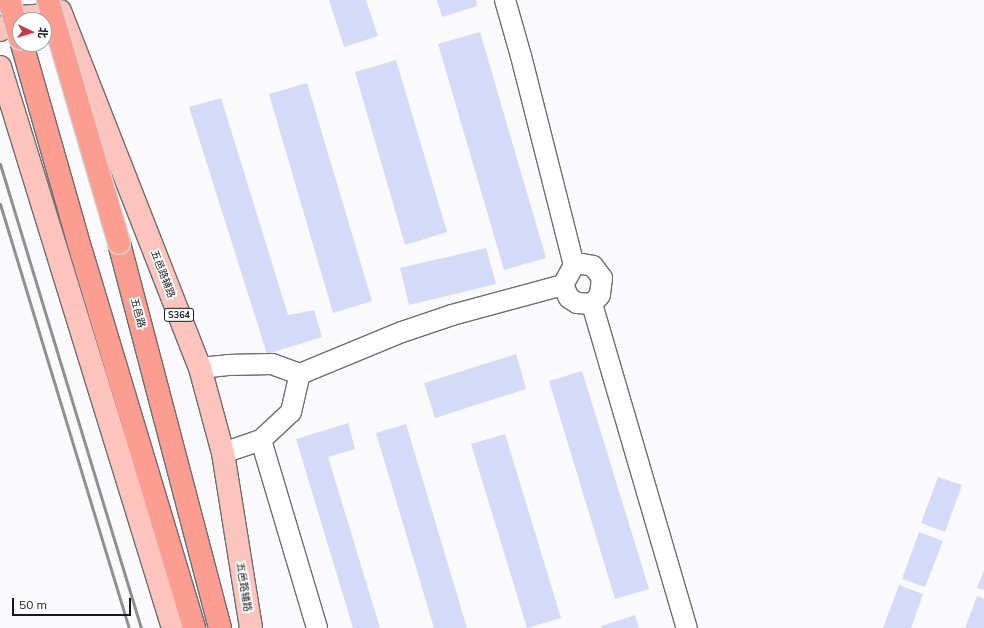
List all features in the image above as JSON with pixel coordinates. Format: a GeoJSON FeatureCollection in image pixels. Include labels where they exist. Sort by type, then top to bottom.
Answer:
{"type":"FeatureCollection","features":[{"type":"Feature","properties":{"kind":"highway"},"geometry":{"type":"LineString","coordinates":[[9,0],[12,12]]}},
{"type":"Feature","properties":{"kind":"highway","name":"五邑路"},"geometry":{"type":"LineString","coordinates":[[56,5],[220,628]]}},
{"type":"Feature","properties":{"kind":"highway"},"geometry":{"type":"LineString","coordinates":[[24,52],[82,254],[194,628]]}},
{"type":"Feature","properties":{"kind":"main road"},"geometry":{"type":"LineString","coordinates":[[0,30],[20,17],[56,5]]}},
{"type":"Feature","properties":{"kind":"main road","name":"五邑路辅路"},"geometry":{"type":"LineString","coordinates":[[56,5],[200,368],[223,453],[251,628]]}},
{"type":"Feature","properties":{"kind":"main road"},"geometry":{"type":"LineString","coordinates":[[0,67],[173,628]]}},
{"type":"Feature","properties":{"kind":"street"},"geometry":{"type":"LineString","coordinates":[[200,368],[228,365],[272,364],[300,374],[402,332],[452,315],[563,285],[574,265],[521,56],[505,0]]}},
{"type":"Feature","properties":{"kind":"street"},"geometry":{"type":"LineString","coordinates":[[574,265],[582,264],[593,266],[602,278],[600,295],[592,304]]}},
{"type":"Feature","properties":{"kind":"street"},"geometry":{"type":"LineString","coordinates":[[563,285],[569,298],[577,302],[592,304]]}},
{"type":"Feature","properties":{"kind":"street"},"geometry":{"type":"LineString","coordinates":[[592,304],[687,628]]}},
{"type":"Feature","properties":{"kind":"street"},"geometry":{"type":"LineString","coordinates":[[223,453],[261,440],[291,412],[300,374]]}},
{"type":"Feature","properties":{"kind":"street"},"geometry":{"type":"LineString","coordinates":[[261,440],[317,628]]}},
{"type":"Feature","properties":{"kind":"building"},"geometry":{"type":"Polygon","coordinates":[[[329,0],[366,0],[378,36],[344,47],[329,0]]]}},
{"type":"Feature","properties":{"kind":"building"},"geometry":{"type":"Polygon","coordinates":[[[437,0],[476,0],[477,6],[442,17],[437,0]]]}},
{"type":"Feature","properties":{"kind":"building"},"geometry":{"type":"Polygon","coordinates":[[[480,32],[546,258],[504,270],[438,44],[480,32]]]}},
{"type":"Feature","properties":{"kind":"building"},"geometry":{"type":"Polygon","coordinates":[[[396,60],[447,232],[405,245],[355,72],[396,60]]]}},
{"type":"Feature","properties":{"kind":"building"},"geometry":{"type":"Polygon","coordinates":[[[307,83],[372,301],[333,313],[269,94],[307,83]]]}},
{"type":"Feature","properties":{"kind":"building"},"geometry":{"type":"Polygon","coordinates":[[[221,98],[288,315],[314,310],[322,337],[267,354],[189,107],[221,98]]]}},
{"type":"Feature","properties":{"kind":"building"},"geometry":{"type":"Polygon","coordinates":[[[486,248],[496,284],[409,305],[400,268],[486,248]]]}},
{"type":"Feature","properties":{"kind":"building"},"geometry":{"type":"Polygon","coordinates":[[[516,354],[526,389],[435,418],[424,383],[516,354]]]}},
{"type":"Feature","properties":{"kind":"building"},"geometry":{"type":"Polygon","coordinates":[[[582,371],[649,589],[615,599],[549,381],[582,371]]]}},
{"type":"Feature","properties":{"kind":"building"},"geometry":{"type":"Polygon","coordinates":[[[348,423],[355,449],[328,457],[380,628],[353,628],[296,439],[348,423]]]}},
{"type":"Feature","properties":{"kind":"building"},"geometry":{"type":"Polygon","coordinates":[[[406,424],[467,628],[434,628],[376,433],[406,424]]]}},
{"type":"Feature","properties":{"kind":"building"},"geometry":{"type":"Polygon","coordinates":[[[505,434],[561,618],[527,628],[471,444],[505,434]]]}},
{"type":"Feature","properties":{"kind":"building"},"geometry":{"type":"Polygon","coordinates":[[[938,477],[962,485],[945,532],[921,523],[938,477]]]}},
{"type":"Feature","properties":{"kind":"building"},"geometry":{"type":"Polygon","coordinates":[[[919,532],[943,541],[925,587],[902,579],[919,532]]]}},
{"type":"Feature","properties":{"kind":"building"},"geometry":{"type":"Polygon","coordinates":[[[984,570],[984,590],[977,588],[984,570]]]}},
{"type":"Feature","properties":{"kind":"building"},"geometry":{"type":"Polygon","coordinates":[[[899,585],[923,594],[911,628],[883,628],[899,585]]]}},
{"type":"Feature","properties":{"kind":"building"},"geometry":{"type":"Polygon","coordinates":[[[977,596],[984,599],[984,628],[965,628],[977,596]]]}},
{"type":"Feature","properties":{"kind":"building"},"geometry":{"type":"Polygon","coordinates":[[[635,615],[639,628],[602,628],[601,626],[635,615]]]}},
{"type":"Feature","properties":{"kind":"railway"},"geometry":{"type":"LineString","coordinates":[[0,164],[141,628]]}},
{"type":"Feature","properties":{"kind":"railway"},"geometry":{"type":"LineString","coordinates":[[0,204],[129,628]]}}]}
